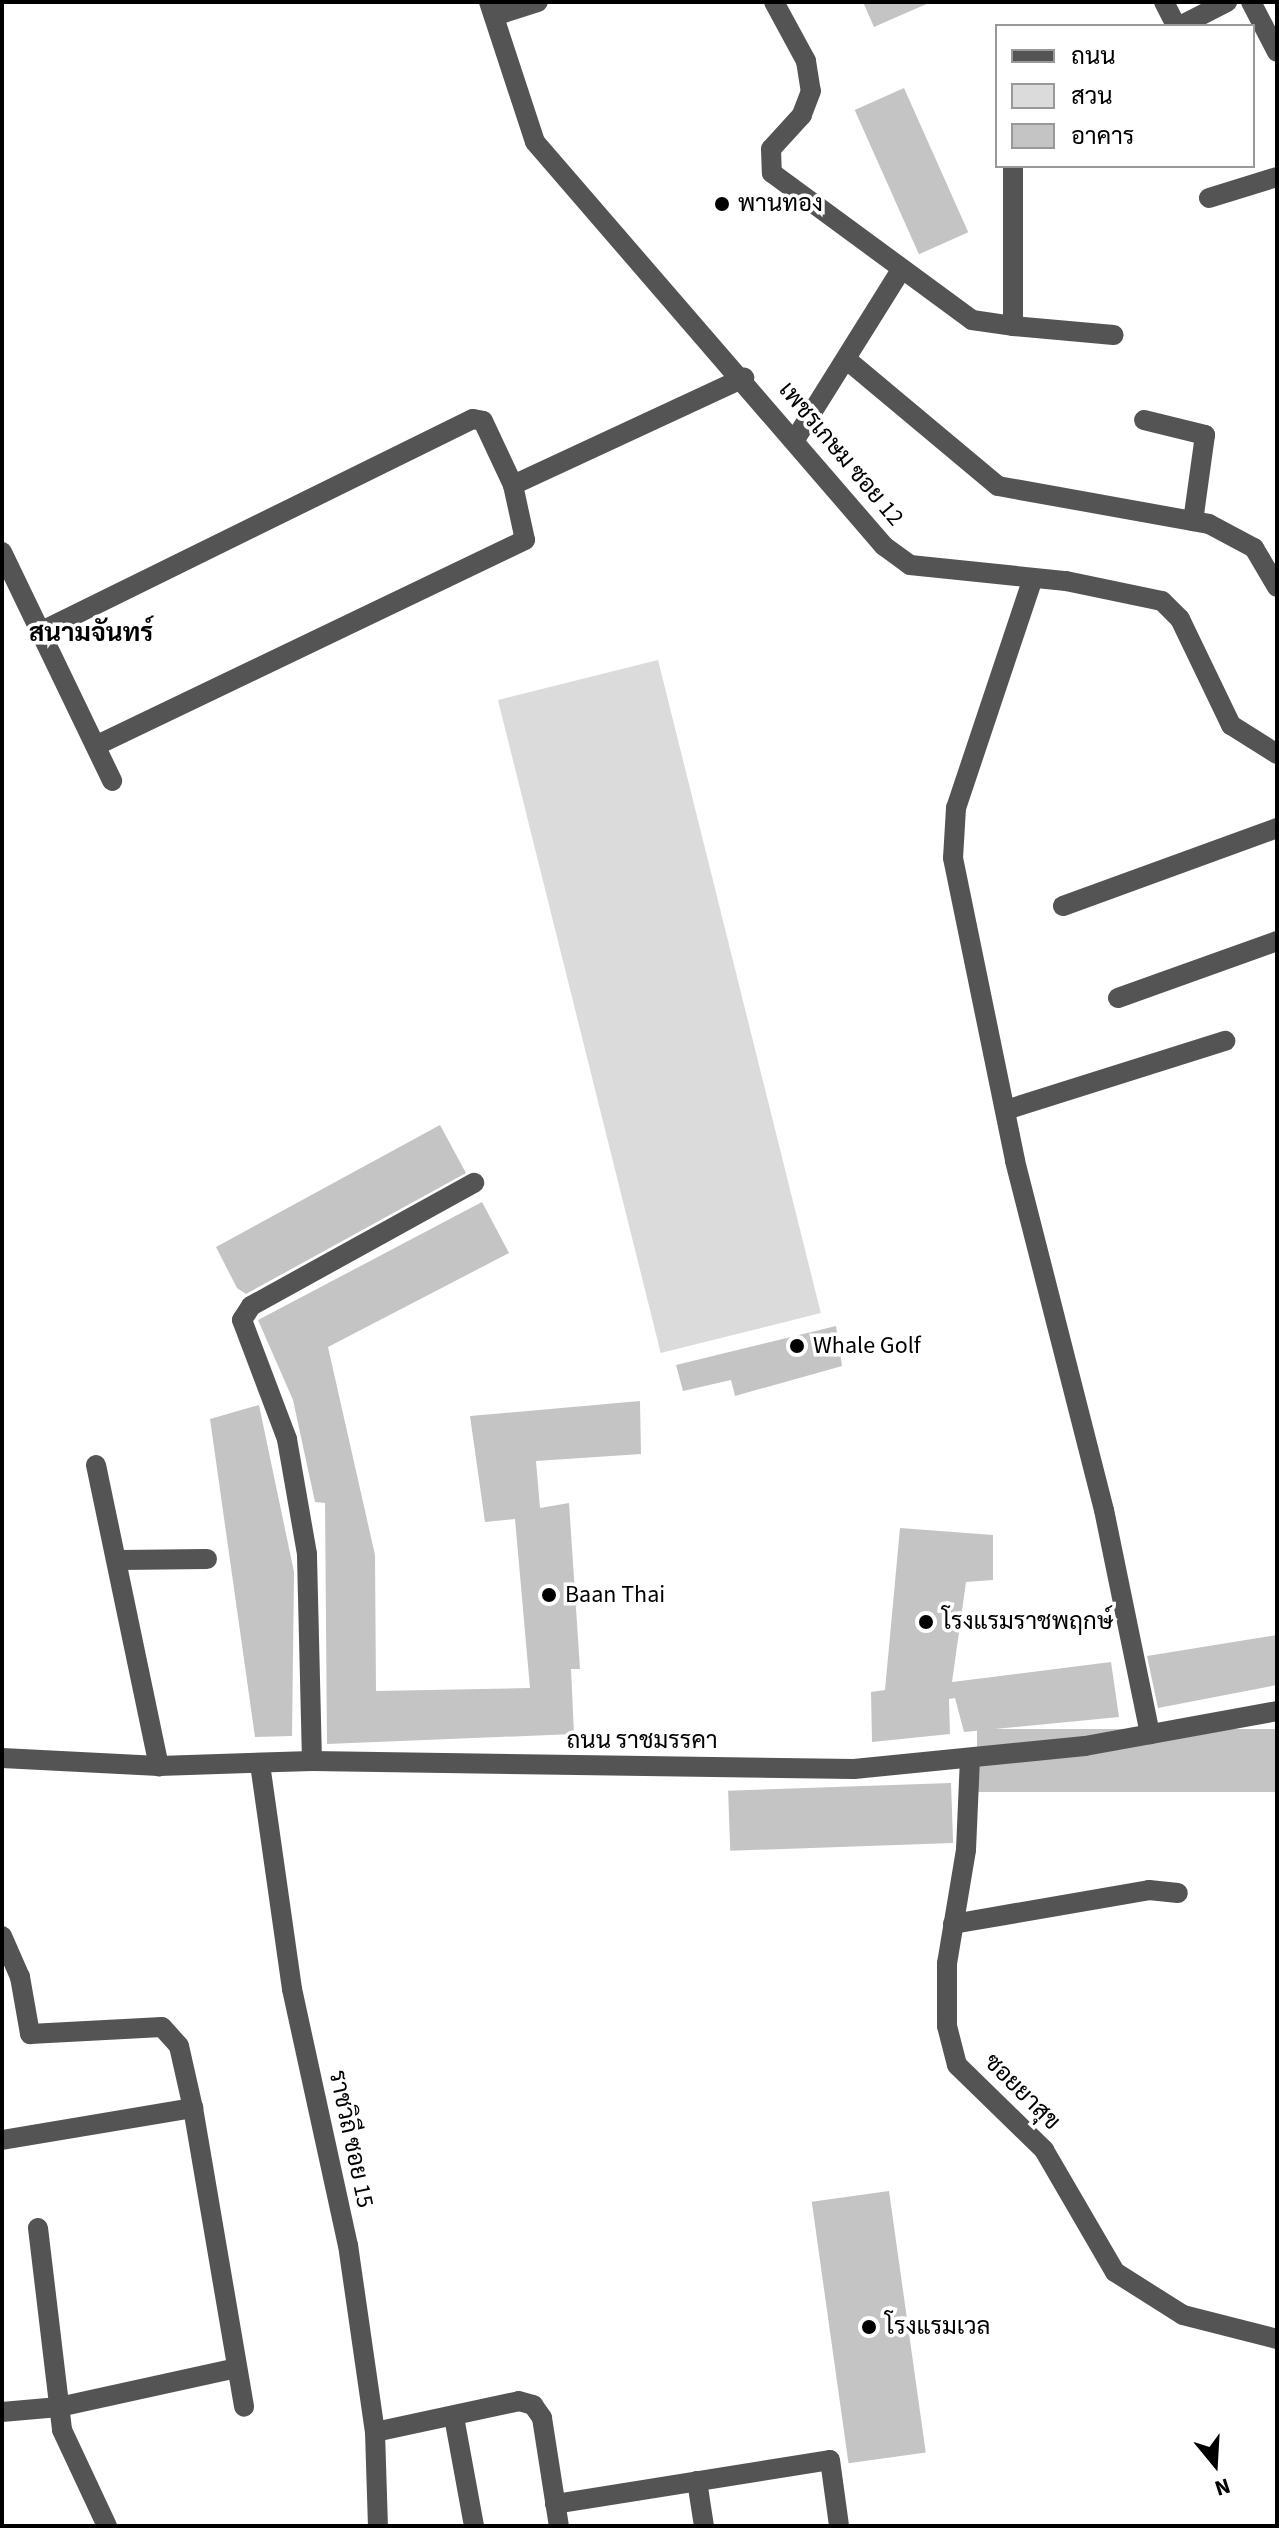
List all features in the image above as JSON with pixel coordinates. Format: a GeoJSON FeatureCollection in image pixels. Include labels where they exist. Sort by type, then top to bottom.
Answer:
{"type":"FeatureCollection","features":[{"type":"Feature","properties":{"kind":"street"},"geometry":{"type":"LineString","coordinates":[[492,9],[538,2]]}},
{"type":"Feature","properties":{"kind":"street"},"geometry":{"type":"LineString","coordinates":[[774,2],[806,61],[811,91],[802,115],[771,149],[772,173],[972,320],[1114,335]]}},
{"type":"Feature","properties":{"kind":"street"},"geometry":{"type":"LineString","coordinates":[[1164,2],[1177,24]]}},
{"type":"Feature","properties":{"kind":"street"},"geometry":{"type":"LineString","coordinates":[[1182,24],[1227,2]]}},
{"type":"Feature","properties":{"kind":"street"},"geometry":{"type":"LineString","coordinates":[[1251,2],[1277,52]]}},
{"type":"Feature","properties":{"kind":"street","name":"เพชรเกษม ซอย 12"},"geometry":{"type":"LineString","coordinates":[[492,9],[535,142],[744,378],[898,559],[1162,601],[1180,619],[1231,725],[1277,754]]}},
{"type":"Feature","properties":{"kind":"street"},"geometry":{"type":"LineString","coordinates":[[1013,168],[1013,326]]}},
{"type":"Feature","properties":{"kind":"street"},"geometry":{"type":"LineString","coordinates":[[1209,198],[1277,177]]}},
{"type":"Feature","properties":{"kind":"street"},"geometry":{"type":"LineString","coordinates":[[796,438],[901,270]]}},
{"type":"Feature","properties":{"kind":"street"},"geometry":{"type":"LineString","coordinates":[[846,359],[998,486],[1193,521],[1254,548],[1277,587]]}},
{"type":"Feature","properties":{"kind":"street"},"geometry":{"type":"LineString","coordinates":[[513,485],[744,378]]}},
{"type":"Feature","properties":{"kind":"street"},"geometry":{"type":"LineString","coordinates":[[42,631],[473,419],[483,421],[513,485],[525,540],[96,746]]}},
{"type":"Feature","properties":{"kind":"street"},"geometry":{"type":"LineString","coordinates":[[1144,420],[1205,435],[1193,521]]}},
{"type":"Feature","properties":{"kind":"street"},"geometry":{"type":"LineString","coordinates":[[2,552],[112,781]]}},
{"type":"Feature","properties":{"kind":"street"},"geometry":{"type":"LineString","coordinates":[[1032,581],[951,829],[1006,1110],[1104,1510],[1150,1734]]}},
{"type":"Feature","properties":{"kind":"street"},"geometry":{"type":"LineString","coordinates":[[1063,906],[1277,828]]}},
{"type":"Feature","properties":{"kind":"street"},"geometry":{"type":"LineString","coordinates":[[1118,998],[1277,941]]}},
{"type":"Feature","properties":{"kind":"street"},"geometry":{"type":"LineString","coordinates":[[1006,1110],[1225,1041]]}},
{"type":"Feature","properties":{"kind":"street"},"geometry":{"type":"LineString","coordinates":[[312,1761],[307,1554],[287,1439],[242,1320],[251,1306],[474,1183]]}},
{"type":"Feature","properties":{"kind":"street"},"geometry":{"type":"LineString","coordinates":[[96,1465],[120,1560],[159,1766]]}},
{"type":"Feature","properties":{"kind":"street"},"geometry":{"type":"LineString","coordinates":[[120,1560],[207,1559]]}},
{"type":"Feature","properties":{"kind":"street","name":"ถนน ราชมรรคา"},"geometry":{"type":"LineString","coordinates":[[2,1758],[159,1766],[312,1761],[658,1771],[854,1769],[970,1758],[1150,1734],[1277,1711]]}},
{"type":"Feature","properties":{"kind":"street","name":"ซอยยาสุข"},"geometry":{"type":"LineString","coordinates":[[970,1758],[966,1850],[953,1924],[947,2026],[957,2065],[1044,2150],[1115,2272],[1183,2315],[1277,2339]]}},
{"type":"Feature","properties":{"kind":"street","name":"ราชวิถี ซอย 15"},"geometry":{"type":"LineString","coordinates":[[260,1764],[292,1989],[348,2245],[375,2432],[378,2526]]}},
{"type":"Feature","properties":{"kind":"street"},"geometry":{"type":"LineString","coordinates":[[953,1924],[1149,1890],[1178,1893]]}},
{"type":"Feature","properties":{"kind":"street"},"geometry":{"type":"LineString","coordinates":[[2,1936],[20,1977],[30,2034],[162,2027],[179,2046],[193,2108],[244,2407]]}},
{"type":"Feature","properties":{"kind":"street"},"geometry":{"type":"LineString","coordinates":[[2,2140],[193,2108]]}},
{"type":"Feature","properties":{"kind":"street"},"geometry":{"type":"LineString","coordinates":[[38,2228],[59,2407],[107,2526]]}},
{"type":"Feature","properties":{"kind":"street"},"geometry":{"type":"LineString","coordinates":[[2,2412],[59,2407],[237,2368]]}},
{"type":"Feature","properties":{"kind":"street"},"geometry":{"type":"LineString","coordinates":[[375,2432],[519,2401],[533,2405],[542,2418],[559,2526]]}},
{"type":"Feature","properties":{"kind":"street"},"geometry":{"type":"LineString","coordinates":[[454,2417],[474,2526]]}},
{"type":"Feature","properties":{"kind":"street"},"geometry":{"type":"LineString","coordinates":[[555,2504],[830,2460],[839,2526]]}},
{"type":"Feature","properties":{"kind":"street"},"geometry":{"type":"LineString","coordinates":[[697,2481],[704,2526]]}},
{"type":"Feature","properties":{"kind":"green space"},"geometry":{"type":"Polygon","coordinates":[[[658,660],[821,1313],[661,1353],[498,700],[658,660]]]}},
{"type":"Feature","properties":{"kind":"building"},"geometry":{"type":"Polygon","coordinates":[[[863,2],[931,2],[874,27],[863,2]]]}},
{"type":"Feature","properties":{"kind":"building"},"geometry":{"type":"Polygon","coordinates":[[[904,88],[968,232],[919,254],[855,110],[904,88]]]}},
{"type":"Feature","properties":{"kind":"building"},"geometry":{"type":"Polygon","coordinates":[[[440,1125],[466,1173],[246,1294],[237,1288],[216,1247],[440,1125]]]}},
{"type":"Feature","properties":{"kind":"building"},"geometry":{"type":"Polygon","coordinates":[[[482,1202],[509,1253],[328,1347],[375,1555],[376,1691],[530,1688],[515,1519],[485,1522],[470,1416],[640,1401],[641,1454],[536,1461],[540,1508],[569,1503],[580,1669],[571,1669],[574,1734],[327,1744],[325,1503],[315,1502],[293,1400],[258,1320],[482,1202]]]}},
{"type":"Feature","properties":{"kind":"building","name":"Whale Golf"},"geometry":{"type":"Polygon","coordinates":[[[836,1326],[842,1366],[735,1396],[731,1380],[683,1391],[676,1365],[836,1326]]]}},
{"type":"Feature","properties":{"kind":"building"},"geometry":{"type":"Polygon","coordinates":[[[259,1405],[294,1572],[292,1736],[255,1737],[210,1419],[259,1405]]]}},
{"type":"Feature","properties":{"kind":"building"},"geometry":{"type":"Polygon","coordinates":[[[900,1528],[993,1535],[993,1580],[966,1582],[952,1682],[1111,1662],[1119,1717],[964,1732],[955,1698],[949,1699],[950,1734],[872,1742],[871,1692],[885,1690],[900,1528]]]}},
{"type":"Feature","properties":{"kind":"building"},"geometry":{"type":"Polygon","coordinates":[[[1277,1635],[1277,1685],[1158,1708],[1147,1656],[1277,1635]]]}},
{"type":"Feature","properties":{"kind":"building"},"geometry":{"type":"Polygon","coordinates":[[[977,1729],[1277,1729],[1277,1792],[977,1792],[977,1729]]]}},
{"type":"Feature","properties":{"kind":"building"},"geometry":{"type":"Polygon","coordinates":[[[951,1783],[953,1843],[730,1851],[728,1791],[951,1783]]]}},
{"type":"Feature","properties":{"kind":"building","name":"โรงแรมเวล"},"geometry":{"type":"Polygon","coordinates":[[[889,2191],[926,2452],[849,2463],[812,2202],[889,2191]]]}},
{"type":"Feature","properties":{"kind":"place","name":"พานทอง"},"geometry":{"type":"Point","coordinates":[722,204]}},
{"type":"Feature","properties":{"kind":"place","name":"Whale Golf"},"geometry":{"type":"Point","coordinates":[797,1346]}},
{"type":"Feature","properties":{"kind":"place","name":"Baan Thai"},"geometry":{"type":"Point","coordinates":[549,1595]}},
{"type":"Feature","properties":{"kind":"place","name":"โรงแรมราชพฤกษ์"},"geometry":{"type":"Point","coordinates":[926,1622]}},
{"type":"Feature","properties":{"kind":"place","name":"โรงแรมเวล"},"geometry":{"type":"Point","coordinates":[869,2327]}},
{"type":"Feature","properties":{"kind":"district","name":"สนามจันทร์"},"geometry":{"type":"Point","coordinates":[91,633]}}]}
